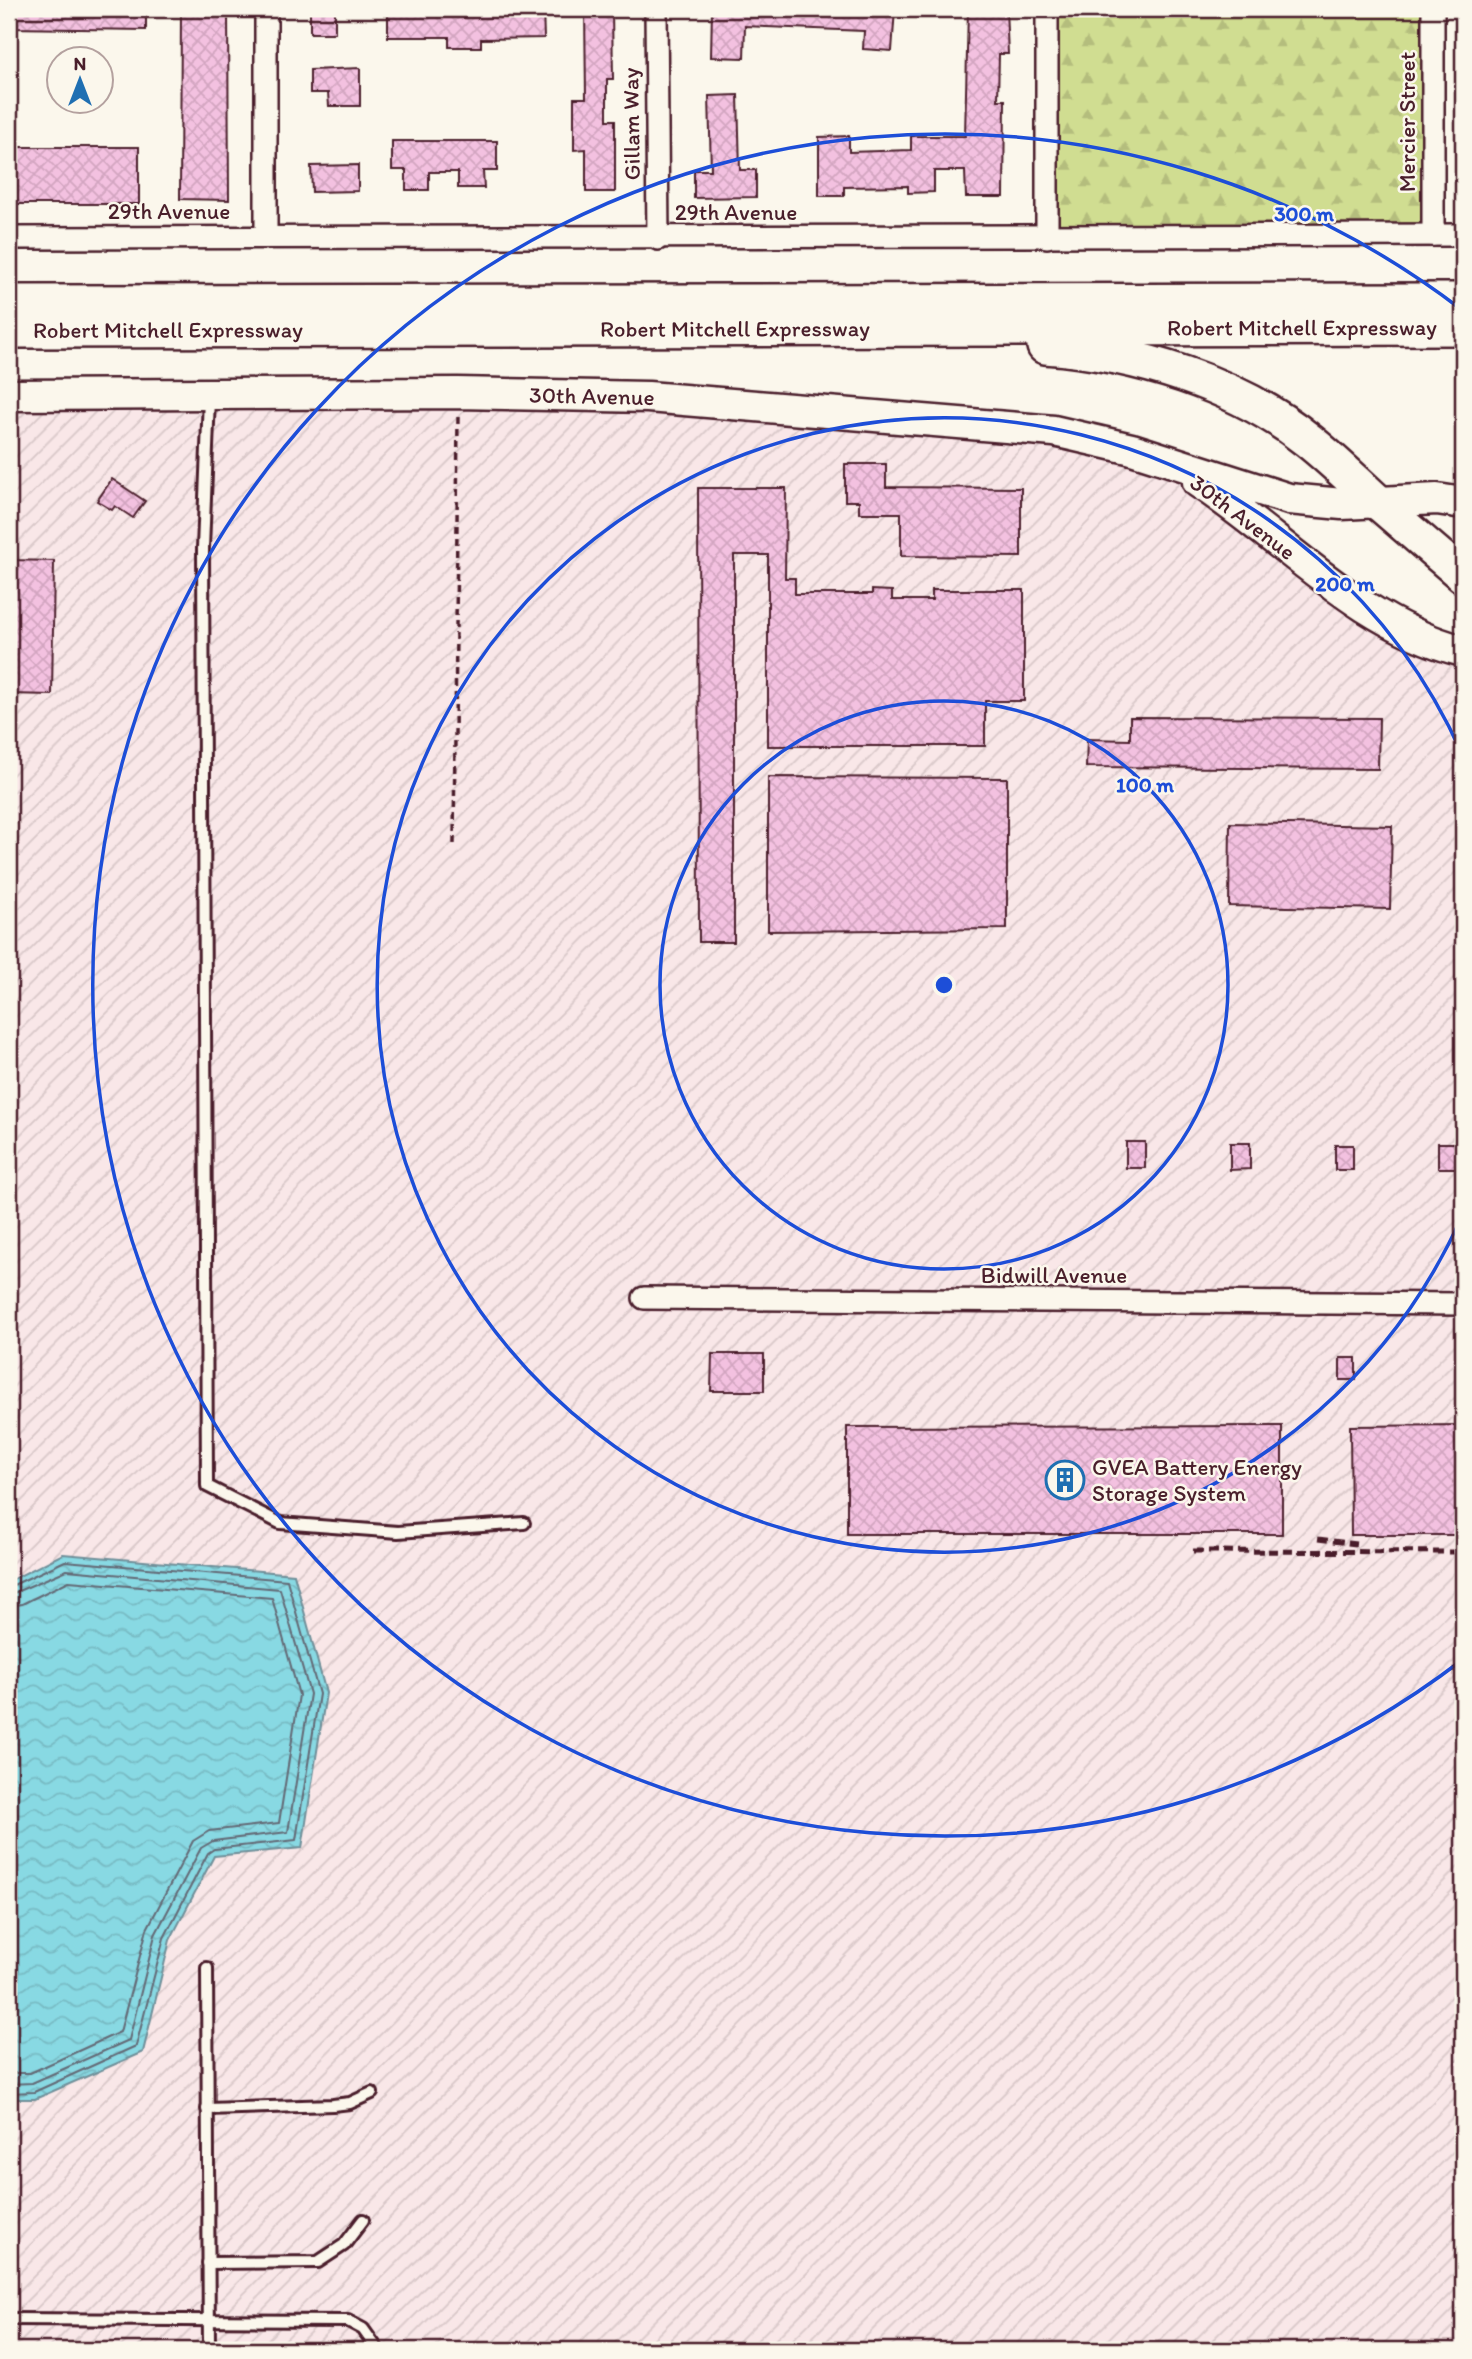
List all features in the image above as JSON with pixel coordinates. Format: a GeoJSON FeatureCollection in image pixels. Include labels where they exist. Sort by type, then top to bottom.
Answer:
{"type":"FeatureCollection","features":[{"type":"Feature","properties":{"kind":"highway","name":"Robert Mitchell Expressway"},"geometry":{"type":"LineString","coordinates":[[9,303],[1463,299]]}},
{"type":"Feature","properties":{"kind":"highway","name":"Robert Mitchell Expressway"},"geometry":{"type":"LineString","coordinates":[[9,330],[1463,327]]}},
{"type":"Feature","properties":{"kind":"highway"},"geometry":{"type":"LineString","coordinates":[[754,330],[1054,346],[1117,356],[1162,368],[1212,386],[1261,410],[1308,440],[1377,502]]}},
{"type":"Feature","properties":{"kind":"main road","name":"30th Avenue"},"geometry":{"type":"LineString","coordinates":[[9,395],[458,393],[648,397],[1054,431],[1104,441],[1289,499],[1342,504],[1437,499],[1463,503]]}},
{"type":"Feature","properties":{"kind":"main road","name":"30th Avenue"},"geometry":{"type":"LineString","coordinates":[[1169,462],[1245,514],[1371,612],[1434,644],[1463,651]]}},
{"type":"Feature","properties":{"kind":"main road"},"geometry":{"type":"LineString","coordinates":[[1377,502],[1463,576]]}},
{"type":"Feature","properties":{"kind":"street"},"geometry":{"type":"LineString","coordinates":[[266,9],[266,237]]}},
{"type":"Feature","properties":{"kind":"street","name":"Gillam Way"},"geometry":{"type":"LineString","coordinates":[[656,9],[658,239]]}},
{"type":"Feature","properties":{"kind":"street"},"geometry":{"type":"LineString","coordinates":[[1047,9],[1047,237]]}},
{"type":"Feature","properties":{"kind":"street","name":"Mercier Street"},"geometry":{"type":"LineString","coordinates":[[1433,9],[1433,235]]}},
{"type":"Feature","properties":{"kind":"street","name":"29th Avenue"},"geometry":{"type":"LineString","coordinates":[[9,238],[658,239],[1463,235]]}},
{"type":"Feature","properties":{"kind":"street","name":"Bidwill Avenue"},"geometry":{"type":"LineString","coordinates":[[644,1298],[1463,1304]]}},
{"type":"Feature","properties":{"kind":"lane"},"geometry":{"type":"LineString","coordinates":[[209,395],[203,548],[207,1486],[280,1523],[398,1532],[524,1523]]}},
{"type":"Feature","properties":{"kind":"lane"},"geometry":{"type":"LineString","coordinates":[[206,1968],[209,2350]]}},
{"type":"Feature","properties":{"kind":"lane"},"geometry":{"type":"LineString","coordinates":[[208,2109],[333,2105],[350,2103],[372,2093]]}},
{"type":"Feature","properties":{"kind":"lane"},"geometry":{"type":"LineString","coordinates":[[208,2263],[318,2262],[344,2245],[363,2220]]}},
{"type":"Feature","properties":{"kind":"lane"},"geometry":{"type":"LineString","coordinates":[[9,2319],[348,2321],[363,2329],[378,2350]]}},
{"type":"Feature","properties":{"kind":"path"},"geometry":{"type":"LineString","coordinates":[[454,844],[458,393]]}},
{"type":"Feature","properties":{"kind":"shaded area"},"geometry":{"type":"Polygon","coordinates":[[[9,398],[612,400],[1028,436],[1176,476],[1463,654],[1463,2350],[9,2350],[9,398]]]}},
{"type":"Feature","properties":{"kind":"green space"},"geometry":{"type":"Polygon","coordinates":[[[1047,9],[1422,9],[1433,235],[1047,237],[1047,9]]]}},
{"type":"Feature","properties":{"kind":"water"},"geometry":{"type":"Polygon","coordinates":[[[63,1554],[294,1574],[326,1693],[302,1848],[214,1856],[170,1940],[143,2052],[35,2099],[9,2099],[9,1581],[63,1554]]]}},
{"type":"Feature","properties":{"kind":"building"},"geometry":{"type":"Polygon","coordinates":[[[9,9],[146,9],[146,30],[9,28],[9,9]]]}},
{"type":"Feature","properties":{"kind":"building"},"geometry":{"type":"Polygon","coordinates":[[[181,9],[228,9],[229,200],[180,199],[181,9]]]}},
{"type":"Feature","properties":{"kind":"building"},"geometry":{"type":"Polygon","coordinates":[[[310,9],[335,9],[335,33],[310,33],[310,9]]]}},
{"type":"Feature","properties":{"kind":"building"},"geometry":{"type":"Polygon","coordinates":[[[388,9],[428,9],[428,12],[543,9],[544,38],[481,39],[481,47],[449,47],[449,37],[388,37],[388,9]]]}},
{"type":"Feature","properties":{"kind":"building"},"geometry":{"type":"Polygon","coordinates":[[[585,9],[612,9],[613,79],[607,79],[607,120],[615,120],[615,192],[586,192],[586,149],[574,150],[574,98],[586,98],[585,9]]]}},
{"type":"Feature","properties":{"kind":"building"},"geometry":{"type":"Polygon","coordinates":[[[712,9],[895,9],[892,51],[863,49],[864,31],[745,26],[744,58],[711,57],[712,9]]]}},
{"type":"Feature","properties":{"kind":"building"},"geometry":{"type":"Polygon","coordinates":[[[968,9],[1006,9],[1008,54],[999,54],[998,100],[1005,100],[1004,197],[966,197],[965,171],[934,171],[934,192],[908,193],[908,186],[844,187],[844,196],[819,196],[819,137],[849,136],[849,152],[911,150],[911,136],[965,136],[968,9]]]}},
{"type":"Feature","properties":{"kind":"building"},"geometry":{"type":"Polygon","coordinates":[[[360,68],[360,106],[329,106],[328,93],[310,93],[310,70],[360,68]]]}},
{"type":"Feature","properties":{"kind":"building"},"geometry":{"type":"Polygon","coordinates":[[[738,95],[740,170],[756,170],[756,197],[694,198],[694,170],[711,170],[709,96],[738,95]]]}},
{"type":"Feature","properties":{"kind":"building"},"geometry":{"type":"Polygon","coordinates":[[[392,141],[497,141],[497,171],[483,171],[484,188],[458,188],[458,172],[429,172],[429,190],[406,190],[406,170],[392,170],[392,141]]]}},
{"type":"Feature","properties":{"kind":"building"},"geometry":{"type":"Polygon","coordinates":[[[9,147],[139,147],[139,204],[9,204],[9,147]]]}},
{"type":"Feature","properties":{"kind":"building"},"geometry":{"type":"Polygon","coordinates":[[[358,165],[358,191],[312,192],[311,166],[358,165]]]}},
{"type":"Feature","properties":{"kind":"building"},"geometry":{"type":"Polygon","coordinates":[[[845,464],[886,464],[886,487],[1021,488],[1021,557],[901,556],[901,513],[859,513],[859,501],[845,501],[845,464]]]}},
{"type":"Feature","properties":{"kind":"building"},"geometry":{"type":"Polygon","coordinates":[[[112,479],[145,501],[133,518],[115,506],[112,510],[97,501],[112,479]]]}},
{"type":"Feature","properties":{"kind":"building"},"geometry":{"type":"Polygon","coordinates":[[[698,488],[786,488],[785,578],[795,578],[795,594],[872,594],[872,590],[892,591],[892,600],[932,600],[932,590],[1024,590],[1024,701],[985,701],[985,746],[768,746],[768,555],[734,555],[734,942],[699,942],[698,488]]]}},
{"type":"Feature","properties":{"kind":"building"},"geometry":{"type":"Polygon","coordinates":[[[9,560],[54,561],[52,695],[9,694],[9,560]]]}},
{"type":"Feature","properties":{"kind":"building"},"geometry":{"type":"Polygon","coordinates":[[[1130,717],[1379,718],[1378,769],[1086,767],[1087,739],[1130,740],[1130,717]]]}},
{"type":"Feature","properties":{"kind":"building"},"geometry":{"type":"Polygon","coordinates":[[[768,777],[1007,778],[1007,929],[768,931],[768,777]]]}},
{"type":"Feature","properties":{"kind":"building"},"geometry":{"type":"Polygon","coordinates":[[[1230,823],[1392,826],[1390,909],[1229,906],[1230,823]]]}},
{"type":"Feature","properties":{"kind":"building"},"geometry":{"type":"Polygon","coordinates":[[[1126,1142],[1145,1142],[1145,1168],[1126,1168],[1126,1142]]]}},
{"type":"Feature","properties":{"kind":"building"},"geometry":{"type":"Polygon","coordinates":[[[1230,1143],[1250,1143],[1250,1169],[1230,1170],[1230,1143]]]}},
{"type":"Feature","properties":{"kind":"building"},"geometry":{"type":"Polygon","coordinates":[[[1438,1143],[1463,1143],[1463,1168],[1438,1168],[1438,1143]]]}},
{"type":"Feature","properties":{"kind":"building"},"geometry":{"type":"Polygon","coordinates":[[[1335,1145],[1353,1145],[1353,1170],[1335,1170],[1335,1145]]]}},
{"type":"Feature","properties":{"kind":"building"},"geometry":{"type":"Polygon","coordinates":[[[712,1354],[764,1354],[764,1391],[711,1391],[712,1354]]]}},
{"type":"Feature","properties":{"kind":"building"},"geometry":{"type":"Polygon","coordinates":[[[1340,1358],[1356,1358],[1356,1380],[1340,1380],[1340,1358]]]}},
{"type":"Feature","properties":{"kind":"building"},"geometry":{"type":"Polygon","coordinates":[[[1463,1425],[1463,1535],[1351,1535],[1350,1426],[1463,1425]]]}},
{"type":"Feature","properties":{"kind":"building","name":"GVEA Battery Energy Storage System"},"geometry":{"type":"Polygon","coordinates":[[[1282,1426],[1282,1534],[847,1534],[847,1427],[1282,1426]]]}},
{"type":"Feature","properties":{"kind":"railway"},"geometry":{"type":"LineString","coordinates":[[1318,1539],[1356,1544]]}},
{"type":"Feature","properties":{"kind":"railway"},"geometry":{"type":"LineString","coordinates":[[1193,1551],[1463,1552]]}},
{"type":"Feature","properties":{"kind":"place","name":"GVEA Battery Energy Storage System"},"geometry":{"type":"Point","coordinates":[1065,1480]}}]}
